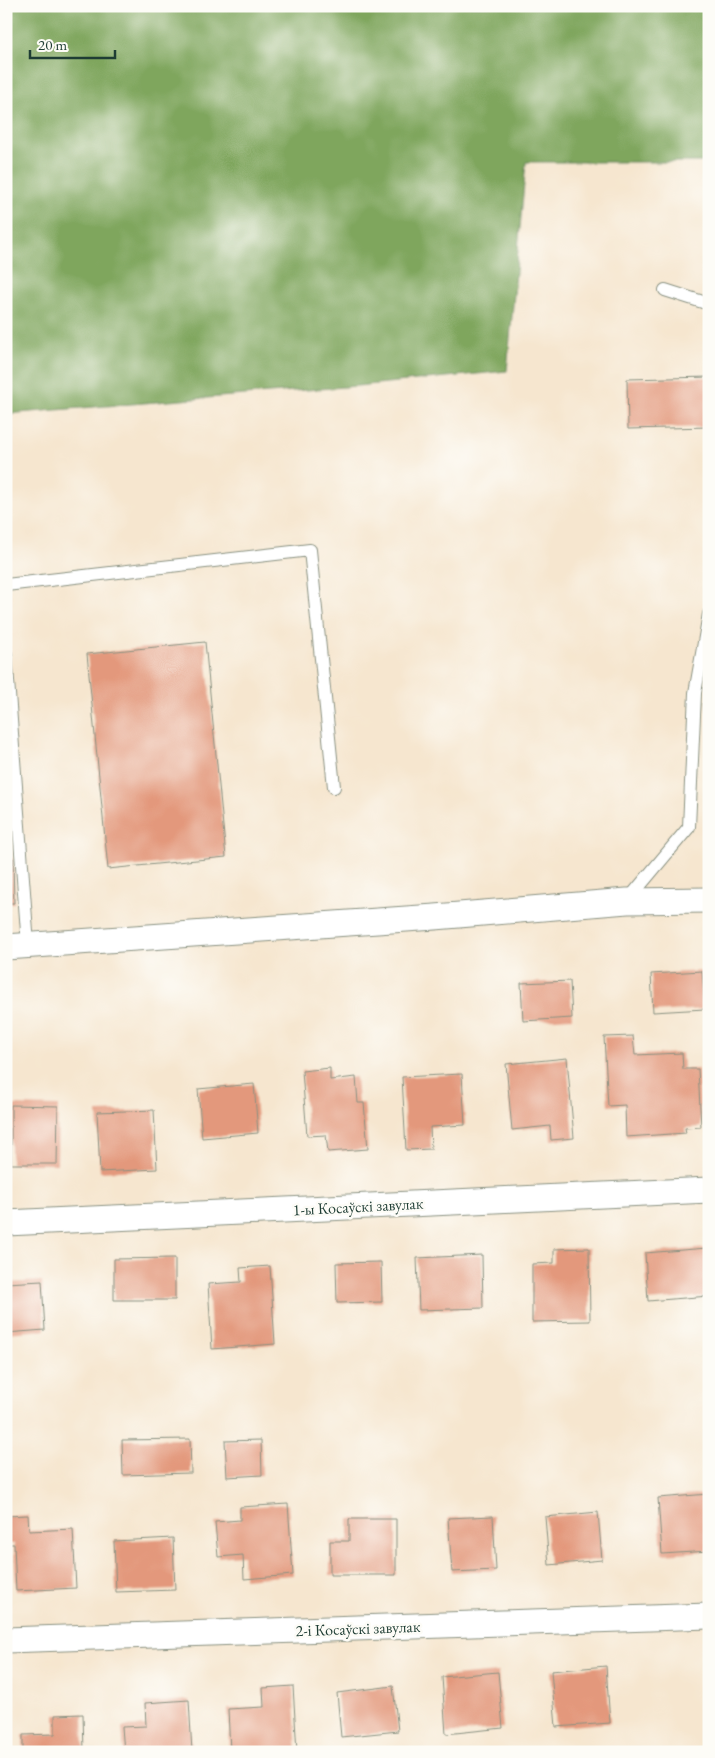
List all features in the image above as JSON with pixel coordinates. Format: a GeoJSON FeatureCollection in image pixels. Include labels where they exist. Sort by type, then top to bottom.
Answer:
{"type":"FeatureCollection","features":[{"type":"Feature","properties":{"kind":"street"},"geometry":{"type":"LineString","coordinates":[[17,946],[627,902],[709,900]]}},
{"type":"Feature","properties":{"kind":"street","name":"1-ы Косаўскі завулак"},"geometry":{"type":"LineString","coordinates":[[6,1223],[709,1190]]}},
{"type":"Feature","properties":{"kind":"street","name":"2-і Косаўскі завулак"},"geometry":{"type":"LineString","coordinates":[[6,1640],[709,1616]]}},
{"type":"Feature","properties":{"kind":"lane"},"geometry":{"type":"LineString","coordinates":[[665,290],[709,304]]}},
{"type":"Feature","properties":{"kind":"lane"},"geometry":{"type":"LineString","coordinates":[[6,585],[310,550],[334,787]]}},
{"type":"Feature","properties":{"kind":"lane"},"geometry":{"type":"LineString","coordinates":[[627,902],[689,827],[695,693],[709,614]]}},
{"type":"Feature","properties":{"kind":"lane"},"geometry":{"type":"LineString","coordinates":[[6,654],[17,946]]}},
{"type":"Feature","properties":{"kind":"green space"},"geometry":{"type":"Polygon","coordinates":[[[6,6],[709,6],[709,162],[526,162],[507,371],[357,386],[6,414],[6,6]]]}},
{"type":"Feature","properties":{"kind":"building"},"geometry":{"type":"Polygon","coordinates":[[[709,377],[709,427],[628,429],[627,379],[709,377]]]}},
{"type":"Feature","properties":{"kind":"building"},"geometry":{"type":"Polygon","coordinates":[[[205,642],[226,857],[108,869],[87,654],[205,642]]]}},
{"type":"Feature","properties":{"kind":"building"},"geometry":{"type":"Polygon","coordinates":[[[6,858],[13,858],[14,903],[6,903],[6,858]]]}},
{"type":"Feature","properties":{"kind":"building"},"geometry":{"type":"Polygon","coordinates":[[[702,971],[705,1009],[653,1012],[651,974],[702,971]]]}},
{"type":"Feature","properties":{"kind":"building"},"geometry":{"type":"Polygon","coordinates":[[[570,981],[572,1018],[523,1021],[521,983],[570,981]]]}},
{"type":"Feature","properties":{"kind":"building"},"geometry":{"type":"Polygon","coordinates":[[[633,1036],[635,1055],[682,1053],[683,1069],[698,1069],[701,1127],[685,1128],[686,1133],[626,1137],[625,1105],[608,1106],[604,1037],[633,1036]]]}},
{"type":"Feature","properties":{"kind":"building"},"geometry":{"type":"Polygon","coordinates":[[[567,1058],[574,1138],[551,1140],[550,1126],[512,1130],[506,1064],[567,1058]]]}},
{"type":"Feature","properties":{"kind":"building"},"geometry":{"type":"Polygon","coordinates":[[[330,1068],[330,1080],[356,1077],[358,1103],[364,1103],[368,1149],[328,1152],[326,1135],[307,1136],[302,1071],[330,1068]]]}},
{"type":"Feature","properties":{"kind":"building"},"geometry":{"type":"Polygon","coordinates":[[[462,1074],[465,1125],[430,1127],[431,1149],[406,1150],[402,1077],[462,1074]]]}},
{"type":"Feature","properties":{"kind":"building"},"geometry":{"type":"Polygon","coordinates":[[[254,1084],[258,1133],[202,1138],[198,1089],[254,1084]]]}},
{"type":"Feature","properties":{"kind":"building"},"geometry":{"type":"Polygon","coordinates":[[[11,1105],[58,1106],[57,1164],[11,1164],[11,1105]]]}},
{"type":"Feature","properties":{"kind":"building"},"geometry":{"type":"Polygon","coordinates":[[[154,1110],[157,1169],[100,1172],[97,1112],[154,1110]]]}},
{"type":"Feature","properties":{"kind":"building"},"geometry":{"type":"Polygon","coordinates":[[[589,1248],[590,1321],[532,1322],[532,1264],[554,1263],[554,1249],[589,1248]]]}},
{"type":"Feature","properties":{"kind":"building"},"geometry":{"type":"Polygon","coordinates":[[[707,1248],[709,1296],[648,1301],[645,1253],[707,1248]]]}},
{"type":"Feature","properties":{"kind":"building"},"geometry":{"type":"Polygon","coordinates":[[[482,1255],[483,1308],[419,1310],[417,1258],[482,1255]]]}},
{"type":"Feature","properties":{"kind":"building"},"geometry":{"type":"Polygon","coordinates":[[[175,1258],[175,1300],[114,1300],[114,1259],[175,1258]]]}},
{"type":"Feature","properties":{"kind":"building"},"geometry":{"type":"Polygon","coordinates":[[[381,1262],[382,1302],[337,1303],[336,1263],[381,1262]]]}},
{"type":"Feature","properties":{"kind":"building"},"geometry":{"type":"Polygon","coordinates":[[[270,1266],[275,1344],[212,1349],[208,1284],[241,1282],[240,1268],[270,1266]]]}},
{"type":"Feature","properties":{"kind":"building"},"geometry":{"type":"Polygon","coordinates":[[[42,1281],[45,1330],[6,1333],[6,1283],[42,1281]]]}},
{"type":"Feature","properties":{"kind":"building"},"geometry":{"type":"Polygon","coordinates":[[[190,1439],[191,1473],[123,1475],[122,1440],[190,1439]]]}},
{"type":"Feature","properties":{"kind":"building"},"geometry":{"type":"Polygon","coordinates":[[[261,1440],[262,1475],[227,1477],[225,1441],[261,1440]]]}},
{"type":"Feature","properties":{"kind":"building"},"geometry":{"type":"Polygon","coordinates":[[[709,1494],[709,1551],[662,1554],[658,1498],[709,1494]]]}},
{"type":"Feature","properties":{"kind":"building"},"geometry":{"type":"Polygon","coordinates":[[[288,1504],[293,1575],[244,1579],[243,1555],[218,1557],[215,1522],[240,1520],[240,1507],[288,1504]]]}},
{"type":"Feature","properties":{"kind":"building"},"geometry":{"type":"Polygon","coordinates":[[[598,1512],[602,1560],[549,1565],[545,1517],[598,1512]]]}},
{"type":"Feature","properties":{"kind":"building"},"geometry":{"type":"Polygon","coordinates":[[[28,1515],[29,1531],[73,1529],[76,1588],[16,1591],[14,1544],[6,1544],[6,1516],[28,1515]]]}},
{"type":"Feature","properties":{"kind":"building"},"geometry":{"type":"Polygon","coordinates":[[[493,1516],[496,1570],[452,1572],[448,1518],[493,1516]]]}},
{"type":"Feature","properties":{"kind":"building"},"geometry":{"type":"Polygon","coordinates":[[[349,1519],[396,1519],[396,1575],[330,1575],[330,1541],[349,1541],[349,1519]]]}},
{"type":"Feature","properties":{"kind":"building"},"geometry":{"type":"Polygon","coordinates":[[[173,1538],[175,1590],[116,1592],[114,1541],[173,1538]]]}},
{"type":"Feature","properties":{"kind":"building"},"geometry":{"type":"Polygon","coordinates":[[[606,1666],[610,1723],[556,1727],[551,1671],[606,1666]]]}},
{"type":"Feature","properties":{"kind":"building"},"geometry":{"type":"Polygon","coordinates":[[[498,1672],[503,1728],[446,1734],[442,1677],[498,1672]]]}},
{"type":"Feature","properties":{"kind":"building"},"geometry":{"type":"Polygon","coordinates":[[[293,1686],[297,1752],[230,1752],[228,1709],[264,1707],[263,1688],[293,1686]]]}},
{"type":"Feature","properties":{"kind":"building"},"geometry":{"type":"Polygon","coordinates":[[[393,1686],[398,1731],[341,1737],[337,1693],[393,1686]]]}},
{"type":"Feature","properties":{"kind":"building"},"geometry":{"type":"Polygon","coordinates":[[[189,1700],[192,1752],[124,1752],[122,1727],[146,1726],[145,1703],[189,1700]]]}},
{"type":"Feature","properties":{"kind":"building"},"geometry":{"type":"Polygon","coordinates":[[[83,1714],[84,1752],[23,1752],[23,1735],[55,1734],[55,1715],[83,1714]]]}}]}
